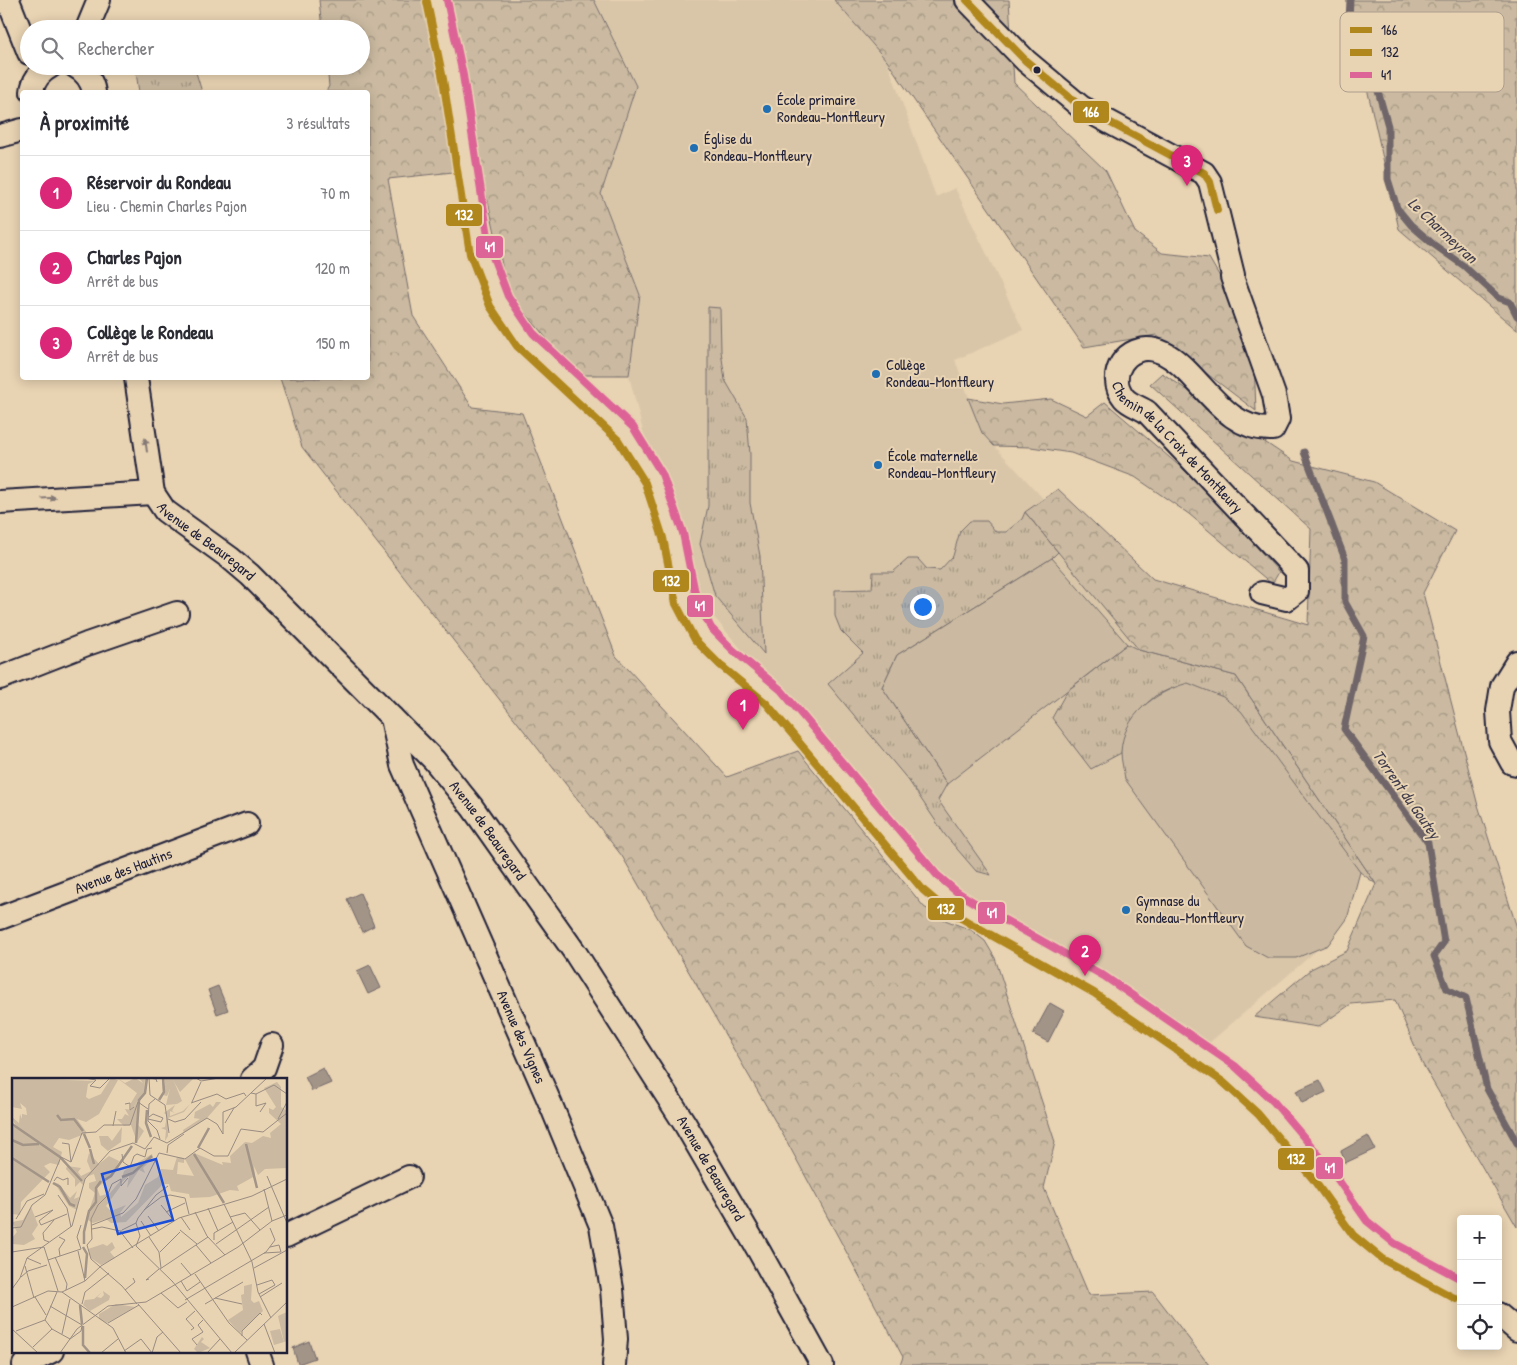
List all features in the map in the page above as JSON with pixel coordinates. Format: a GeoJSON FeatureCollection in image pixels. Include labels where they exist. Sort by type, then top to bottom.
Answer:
{"type":"FeatureCollection","features":[{"type":"Feature","properties":{"kind":"street"},"geometry":{"type":"LineString","coordinates":[[8,0],[20,30]]}},
{"type":"Feature","properties":{"kind":"street"},"geometry":{"type":"LineString","coordinates":[[91,20],[99,0]]}},
{"type":"Feature","properties":{"kind":"street"},"geometry":{"type":"LineString","coordinates":[[438,0],[453,77],[480,252],[499,301],[525,340],[626,434],[654,479],[673,535],[686,601],[704,634],[726,657],[773,696],[930,882],[973,914],[1099,985],[1229,1074],[1265,1107],[1321,1173],[1360,1228],[1388,1251],[1457,1288]]}},
{"type":"Feature","properties":{"kind":"street","name":"Chemin de la Croix de Montfleury"},"geometry":{"type":"LineString","coordinates":[[968,0],[1026,62],[1074,102],[1204,173],[1210,182],[1232,277],[1274,395],[1278,420],[1273,429],[1262,430],[1249,427],[1232,418],[1175,359],[1156,350],[1141,349],[1126,357],[1118,368],[1116,385],[1125,400],[1147,412],[1297,571],[1297,591],[1287,599],[1262,593]]}},
{"type":"Feature","properties":{"kind":"street"},"geometry":{"type":"LineString","coordinates":[[87,75],[94,90]]}},
{"type":"Feature","properties":{"kind":"street"},"geometry":{"type":"LineString","coordinates":[[137,386],[153,493]]}},
{"type":"Feature","properties":{"kind":"street","name":"Avenue de Beauregard"},"geometry":{"type":"LineString","coordinates":[[0,502],[153,493],[165,511],[230,558],[250,575],[434,760],[472,807],[576,954],[685,1124],[760,1251],[822,1365]]}},
{"type":"Feature","properties":{"kind":"street"},"geometry":{"type":"LineString","coordinates":[[0,678],[86,644],[177,613]]}},
{"type":"Feature","properties":{"kind":"street"},"geometry":{"type":"LineString","coordinates":[[1517,662],[1502,686],[1498,711],[1500,741],[1512,762],[1517,764]]}},
{"type":"Feature","properties":{"kind":"street","name":"Avenue des Vignes"},"geometry":{"type":"LineString","coordinates":[[392,718],[402,765],[551,1105],[601,1226],[612,1289],[616,1339],[614,1365]]}},
{"type":"Feature","properties":{"kind":"street","name":"Avenue des Hautins"},"geometry":{"type":"LineString","coordinates":[[0,918],[247,824]]}},
{"type":"Feature","properties":{"kind":"street"},"geometry":{"type":"LineString","coordinates":[[253,1078],[264,1068],[272,1045]]}},
{"type":"Feature","properties":{"kind":"street"},"geometry":{"type":"LineString","coordinates":[[288,1235],[409,1177]]}},
{"type":"Feature","properties":{"kind":"street"},"geometry":{"type":"LineString","coordinates":[[1502,1317],[1517,1330]]}},
{"type":"Feature","properties":{"kind":"street"},"geometry":{"type":"LineString","coordinates":[[24,1365],[50,1352]]}},
{"type":"Feature","properties":{"kind":"street"},"geometry":{"type":"LineString","coordinates":[[257,1352],[262,1365]]}},
{"type":"Feature","properties":{"kind":"shaded area"},"geometry":{"type":"Polygon","coordinates":[[[594,0],[834,0],[887,61],[936,197],[955,188],[1023,330],[955,360],[982,433],[1241,711],[1338,850],[1360,872],[1347,919],[1328,945],[1317,950],[1209,1043],[1094,973],[975,905],[929,869],[707,609],[692,583],[664,485],[643,431],[629,375],[640,295],[601,194],[636,86],[594,0]]]}},
{"type":"Feature","properties":{"kind":"shaded area"},"geometry":{"type":"Polygon","coordinates":[[[360,893],[374,926],[362,932],[347,899],[360,893]]]}},
{"type":"Feature","properties":{"kind":"shaded area"},"geometry":{"type":"Polygon","coordinates":[[[370,965],[381,988],[368,994],[357,971],[370,965]]]}},
{"type":"Feature","properties":{"kind":"shaded area"},"geometry":{"type":"Polygon","coordinates":[[[218,986],[228,1010],[217,1014],[208,990],[218,986]]]}},
{"type":"Feature","properties":{"kind":"shaded area"},"geometry":{"type":"Polygon","coordinates":[[[1050,1003],[1064,1011],[1048,1042],[1033,1034],[1050,1003]]]}},
{"type":"Feature","properties":{"kind":"shaded area"},"geometry":{"type":"Polygon","coordinates":[[[323,1068],[331,1083],[312,1091],[305,1077],[323,1068]]]}},
{"type":"Feature","properties":{"kind":"shaded area"},"geometry":{"type":"Polygon","coordinates":[[[1320,1080],[1326,1092],[1302,1103],[1296,1091],[1320,1080]]]}},
{"type":"Feature","properties":{"kind":"shaded area"},"geometry":{"type":"Polygon","coordinates":[[[1368,1136],[1375,1149],[1345,1163],[1341,1151],[1368,1136]]]}},
{"type":"Feature","properties":{"kind":"shaded area"},"geometry":{"type":"Polygon","coordinates":[[[309,1341],[315,1358],[298,1364],[293,1348],[309,1341]]]}},
{"type":"Feature","properties":{"kind":"green space"},"geometry":{"type":"Polygon","coordinates":[[[319,0],[594,0],[636,86],[601,194],[640,295],[629,375],[577,375],[508,292],[481,169],[388,179],[413,316],[472,407],[522,413],[616,656],[727,777],[798,751],[924,907],[945,920],[971,930],[985,941],[995,958],[1055,1142],[1044,1188],[1089,1295],[1153,1292],[1209,1365],[900,1365],[903,1357],[786,1140],[622,856],[302,447],[281,380],[370,380],[370,90],[327,90],[329,86],[328,75],[370,75],[370,20],[321,20],[319,0]]]}},
{"type":"Feature","properties":{"kind":"green space"},"geometry":{"type":"Polygon","coordinates":[[[834,0],[1009,0],[1014,83],[1106,171],[1135,232],[1162,253],[1209,258],[1253,334],[1256,411],[1156,335],[1084,347],[887,61],[834,0]]]}},
{"type":"Feature","properties":{"kind":"green space"},"geometry":{"type":"Polygon","coordinates":[[[1347,0],[1517,0],[1517,330],[1399,229],[1368,92],[1504,92],[1504,12],[1350,12],[1347,0]]]}},
{"type":"Feature","properties":{"kind":"green space"},"geometry":{"type":"Polygon","coordinates":[[[136,75],[197,75],[201,90],[139,90],[136,75]]]}},
{"type":"Feature","properties":{"kind":"green space"},"geometry":{"type":"Polygon","coordinates":[[[708,307],[720,308],[721,351],[725,380],[747,418],[750,454],[750,503],[760,556],[764,654],[715,596],[700,544],[708,506],[708,307]]]}},
{"type":"Feature","properties":{"kind":"green space"},"geometry":{"type":"Polygon","coordinates":[[[1162,373],[1293,461],[1374,482],[1455,531],[1423,593],[1477,802],[1517,928],[1517,1227],[1423,1065],[1395,1000],[1351,1004],[1318,1027],[1254,1017],[1311,969],[1347,951],[1376,884],[1236,676],[1139,650],[1025,512],[1058,489],[1153,579],[1308,625],[1311,529],[1150,384],[1162,373]]]}},
{"type":"Feature","properties":{"kind":"green space"},"geometry":{"type":"Polygon","coordinates":[[[968,398],[1003,404],[1051,399],[1087,416],[1105,402],[1198,482],[1279,572],[1272,584],[1189,514],[1135,477],[1071,453],[1031,447],[994,446],[982,433],[968,398]]]}},
{"type":"Feature","properties":{"kind":"green space"},"geometry":{"type":"Polygon","coordinates":[[[1025,512],[1058,552],[1052,558],[897,655],[882,687],[947,784],[938,800],[991,875],[976,871],[945,835],[909,781],[828,684],[863,653],[841,631],[835,616],[835,590],[872,589],[873,572],[893,572],[908,559],[918,559],[927,569],[940,570],[953,556],[960,531],[970,521],[987,521],[996,532],[1006,532],[1022,519],[1025,512]]]}},
{"type":"Feature","properties":{"kind":"green space"},"geometry":{"type":"Polygon","coordinates":[[[1052,558],[1127,644],[947,784],[882,687],[897,655],[1052,558]]]}},
{"type":"Feature","properties":{"kind":"green space"},"geometry":{"type":"Polygon","coordinates":[[[1127,644],[1139,650],[1236,676],[1376,884],[1360,872],[1174,687],[1155,696],[1144,706],[1124,737],[1121,753],[1091,769],[1052,718],[1067,691],[1127,644]]]}},
{"type":"Feature","properties":{"kind":"green space"},"geometry":{"type":"Polygon","coordinates":[[[1188,683],[1223,697],[1241,711],[1360,872],[1347,919],[1328,945],[1296,958],[1268,958],[1246,946],[1125,779],[1121,752],[1123,739],[1134,716],[1164,692],[1188,683]]]}},
{"type":"Feature","properties":{"kind":"waterway","name":"Le Charmeyran"},"geometry":{"type":"LineString","coordinates":[[1349,12],[1350,0]]}},
{"type":"Feature","properties":{"kind":"waterway","name":"Le Charmeyran"},"geometry":{"type":"LineString","coordinates":[[1378,92],[1388,126],[1388,179],[1397,208],[1411,225],[1433,244],[1464,266],[1499,298],[1510,302],[1517,316]]}},
{"type":"Feature","properties":{"kind":"waterway","name":"Torrent du Goutey"},"geometry":{"type":"LineString","coordinates":[[1304,452],[1345,559],[1345,602],[1364,636],[1344,729],[1428,843],[1444,942],[1434,956],[1447,989],[1466,998],[1487,1089],[1517,1143]]}},
{"type":"Feature","properties":{"kind":"transit line","name":"41"},"geometry":{"type":"LineString","coordinates":[[447,0],[463,75],[490,249],[508,296],[533,333],[633,427],[662,474],[683,533],[696,598],[711,628],[733,650],[781,690],[937,875],[957,892],[978,905],[1104,976],[1235,1066],[1273,1101],[1329,1167],[1367,1221],[1394,1243],[1457,1277]]}},
{"type":"Feature","properties":{"kind":"transit line","name":"166"},"geometry":{"type":"LineString","coordinates":[[967,0],[1026,61],[1081,107],[1204,173],[1210,182],[1217,210]]}},
{"type":"Feature","properties":{"kind":"transit line","name":"132"},"geometry":{"type":"LineString","coordinates":[[427,2],[443,79],[470,254],[490,306],[517,346],[618,440],[645,483],[663,538],[676,604],[695,640],[720,665],[766,703],[923,890],[944,908],[1094,993],[1223,1082],[1258,1114],[1313,1179],[1353,1235],[1382,1259],[1456,1299]]}},
{"type":"Feature","properties":{"kind":"place","name":"École primaire Rondeau-Montfleury"},"geometry":{"type":"Point","coordinates":[767,109]}},
{"type":"Feature","properties":{"kind":"place","name":"Église du Rondeau-Montfleury"},"geometry":{"type":"Point","coordinates":[694,148]}},
{"type":"Feature","properties":{"kind":"place","name":"Collège le Rondeau"},"geometry":{"type":"Point","coordinates":[1187,186]}},
{"type":"Feature","properties":{"kind":"place","name":"Collège Rondeau-Montfleury"},"geometry":{"type":"Point","coordinates":[876,374]}},
{"type":"Feature","properties":{"kind":"place","name":"École maternelle Rondeau-Montfleury"},"geometry":{"type":"Point","coordinates":[878,465]}},
{"type":"Feature","properties":{"kind":"place","name":"Réservoir du Rondeau"},"geometry":{"type":"Point","coordinates":[743,730]}},
{"type":"Feature","properties":{"kind":"place","name":"Gymnase du Rondeau-Montfleury"},"geometry":{"type":"Point","coordinates":[1126,910]}},
{"type":"Feature","properties":{"kind":"place","name":"Charles Pajon"},"geometry":{"type":"Point","coordinates":[1085,976]}}]}
